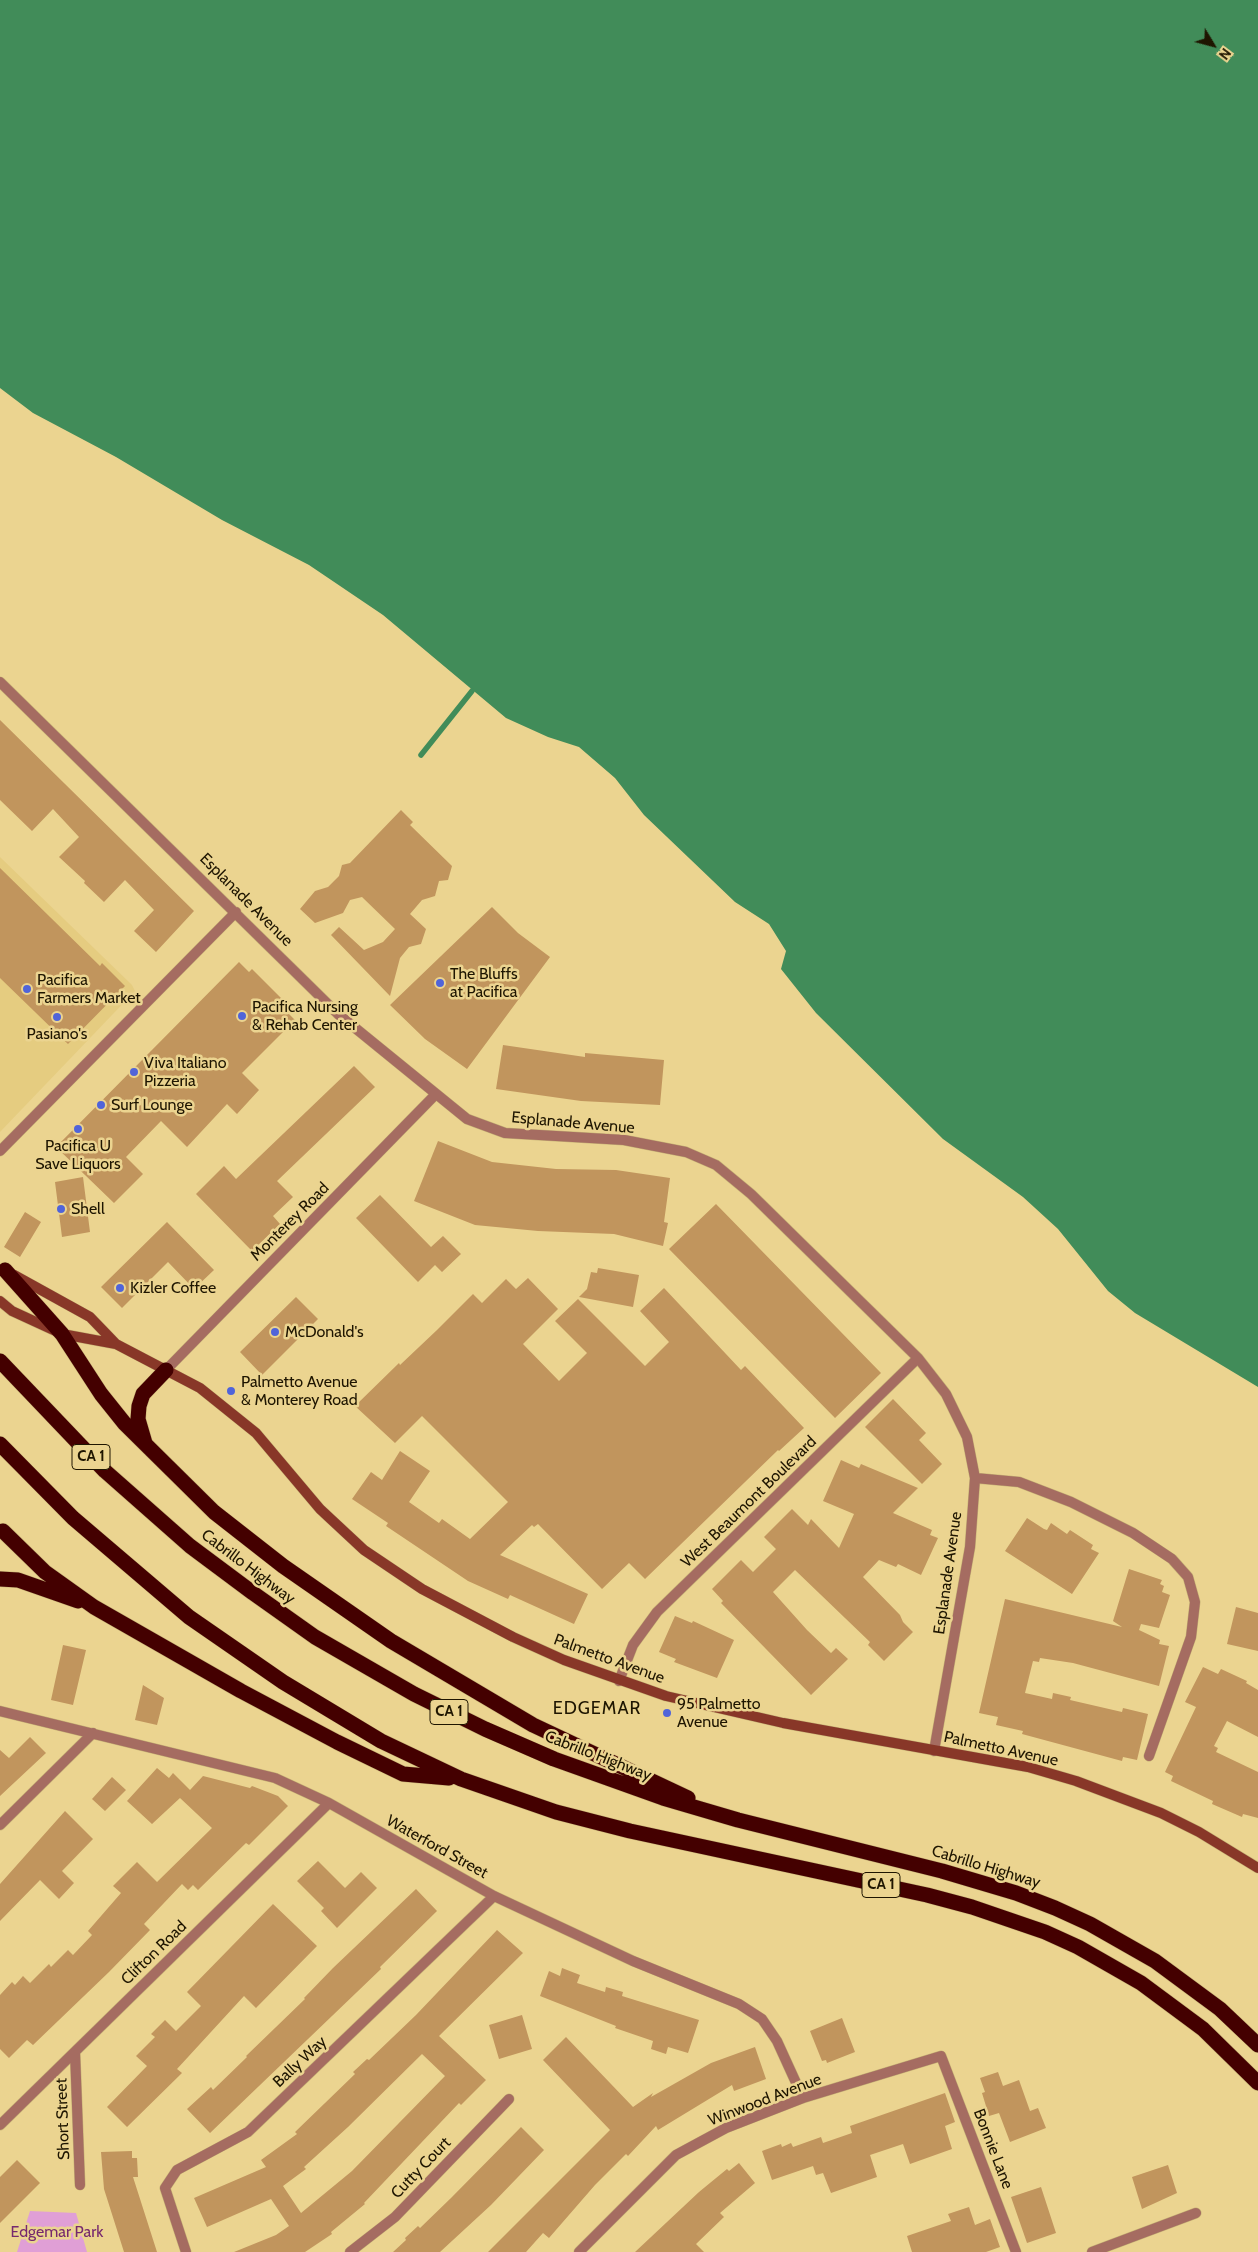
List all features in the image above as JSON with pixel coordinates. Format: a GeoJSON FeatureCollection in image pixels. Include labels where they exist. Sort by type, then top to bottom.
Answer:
{"type":"FeatureCollection","features":[{"type":"Feature","properties":{"kind":"highway"},"geometry":{"type":"LineString","coordinates":[[2,1269],[62,1334],[101,1394],[147,1447],[214,1512],[311,1586],[391,1641],[533,1725],[738,1820]]}},
{"type":"Feature","properties":{"kind":"highway","name":"Cabrillo Highway"},"geometry":{"type":"LineString","coordinates":[[0,1361],[72,1439],[133,1497],[221,1570],[315,1637],[414,1694],[520,1744],[636,1789],[738,1820],[942,1871],[1016,1893],[1055,1908],[1090,1924],[1155,1961],[1220,2009],[1258,2045]]}},
{"type":"Feature","properties":{"kind":"highway"},"geometry":{"type":"LineString","coordinates":[[147,1447],[138,1419],[139,1406],[143,1394],[166,1370]]}},
{"type":"Feature","properties":{"kind":"highway","name":"CA 1"},"geometry":{"type":"LineString","coordinates":[[0,1444],[46,1492],[102,1544],[220,1640],[283,1682],[381,1741],[461,1779],[592,1822],[927,1895],[1007,1918],[1045,1932],[1078,1947],[1141,1983],[1203,2029],[1258,2083]]}},
{"type":"Feature","properties":{"kind":"highway"},"geometry":{"type":"LineString","coordinates":[[1,1529],[45,1572],[94,1607],[241,1692],[403,1774],[461,1779]]}},
{"type":"Feature","properties":{"kind":"highway"},"geometry":{"type":"LineString","coordinates":[[0,1579],[18,1580],[94,1607]]}},
{"type":"Feature","properties":{"kind":"street","name":"Esplanade Avenue"},"geometry":{"type":"LineString","coordinates":[[0,682],[338,1014],[435,1095],[467,1119],[505,1133],[624,1140],[686,1152],[716,1166],[751,1194],[918,1358],[946,1394],[966,1437],[975,1478],[970,1547],[934,1751]]}},
{"type":"Feature","properties":{"kind":"street"},"geometry":{"type":"LineString","coordinates":[[0,1151],[236,912]]}},
{"type":"Feature","properties":{"kind":"street","name":"Monterey Road"},"geometry":{"type":"LineString","coordinates":[[166,1370],[435,1095]]}},
{"type":"Feature","properties":{"kind":"street","name":"Palmetto Avenue"},"geometry":{"type":"LineString","coordinates":[[2,1269],[90,1317],[116,1344]]}},
{"type":"Feature","properties":{"kind":"street","name":"Palmetto Avenue"},"geometry":{"type":"LineString","coordinates":[[0,1301],[12,1311],[62,1334],[116,1344],[200,1388],[256,1433],[341,1530],[388,1567],[457,1608],[513,1638],[619,1681],[725,1711],[1028,1767],[1120,1796],[1199,1832],[1258,1868]]}},
{"type":"Feature","properties":{"kind":"street","name":"West Beaumont Boulevard"},"geometry":{"type":"LineString","coordinates":[[619,1681],[633,1645],[657,1612],[918,1358]]}},
{"type":"Feature","properties":{"kind":"street"},"geometry":{"type":"LineString","coordinates":[[975,1478],[1019,1482],[1071,1502],[1133,1533],[1172,1559],[1188,1577],[1195,1602],[1191,1637],[1149,1756]]}},
{"type":"Feature","properties":{"kind":"street","name":"Waterford Street"},"geometry":{"type":"LineString","coordinates":[[0,1711],[275,1778],[329,1803],[494,1896],[633,1961],[739,2004],[762,2019],[777,2041],[804,2098]]}},
{"type":"Feature","properties":{"kind":"street"},"geometry":{"type":"LineString","coordinates":[[0,1825],[93,1733]]}},
{"type":"Feature","properties":{"kind":"street","name":"Clifton Road"},"geometry":{"type":"LineString","coordinates":[[0,2125],[329,1803]]}},
{"type":"Feature","properties":{"kind":"street","name":"Bally Way"},"geometry":{"type":"LineString","coordinates":[[186,2252],[166,2188],[177,2170],[248,2132],[494,1896]]}},
{"type":"Feature","properties":{"kind":"street","name":"Short Street"},"geometry":{"type":"LineString","coordinates":[[75,2052],[80,2185]]}},
{"type":"Feature","properties":{"kind":"street","name":"Winwood Avenue"},"geometry":{"type":"LineString","coordinates":[[579,2252],[676,2155],[726,2128],[804,2098],[941,2056]]}},
{"type":"Feature","properties":{"kind":"street","name":"Bonnie Lane"},"geometry":{"type":"LineString","coordinates":[[941,2056],[1016,2252]]}},
{"type":"Feature","properties":{"kind":"street","name":"Cutty Court"},"geometry":{"type":"LineString","coordinates":[[350,2252],[395,2217],[509,2099]]}},
{"type":"Feature","properties":{"kind":"street"},"geometry":{"type":"LineString","coordinates":[[1092,2252],[1196,2213]]}},
{"type":"Feature","properties":{"kind":"shaded area"},"geometry":{"type":"Polygon","coordinates":[[[0,0],[1258,0],[1258,1387],[1135,1313],[1108,1291],[1058,1229],[1023,1197],[943,1139],[816,1013],[781,969],[786,951],[769,924],[735,902],[644,815],[615,778],[579,747],[548,737],[506,718],[383,615],[309,565],[222,520],[116,457],[33,413],[0,388],[0,0]]]}},
{"type":"Feature","properties":{"kind":"shaded area"},"geometry":{"type":"Polygon","coordinates":[[[0,857],[132,985],[135,991],[0,1132],[0,857]]]}},
{"type":"Feature","properties":{"kind":"green space","name":"Edgemar Park"},"geometry":{"type":"Polygon","coordinates":[[[30,2211],[76,2213],[87,2252],[17,2252],[30,2211]]]}},
{"type":"Feature","properties":{"kind":"building"},"geometry":{"type":"Polygon","coordinates":[[[0,720],[194,911],[156,952],[134,931],[154,910],[125,880],[104,902],[59,857],[79,837],[53,809],[32,831],[0,800],[0,720]]]}},
{"type":"Feature","properties":{"kind":"building","name":"The Bluffs at Pacifica"},"geometry":{"type":"Polygon","coordinates":[[[401,810],[413,822],[410,825],[452,866],[448,880],[439,881],[435,896],[422,900],[410,914],[426,929],[421,944],[409,947],[400,958],[390,996],[331,935],[339,927],[364,950],[383,942],[395,929],[362,897],[350,900],[343,913],[315,923],[300,909],[315,891],[328,887],[339,876],[342,865],[350,863],[401,810]]]}},
{"type":"Feature","properties":{"kind":"building"},"geometry":{"type":"Polygon","coordinates":[[[0,868],[100,966],[102,963],[125,986],[68,1044],[0,978],[0,868]]]}},
{"type":"Feature","properties":{"kind":"building","name":"The Bluffs at Pacifica"},"geometry":{"type":"Polygon","coordinates":[[[492,907],[518,933],[550,957],[467,1069],[425,1039],[390,1005],[492,907]]]}},
{"type":"Feature","properties":{"kind":"building"},"geometry":{"type":"Polygon","coordinates":[[[239,962],[249,972],[252,969],[289,1006],[285,1010],[295,1020],[242,1073],[259,1090],[237,1114],[227,1104],[187,1147],[161,1121],[126,1157],[143,1174],[114,1203],[56,1147],[239,962]]]}},
{"type":"Feature","properties":{"kind":"building"},"geometry":{"type":"Polygon","coordinates":[[[503,1045],[585,1057],[585,1053],[664,1060],[660,1105],[581,1101],[496,1089],[503,1045]]]}},
{"type":"Feature","properties":{"kind":"building"},"geometry":{"type":"Polygon","coordinates":[[[354,1066],[375,1087],[277,1181],[293,1197],[273,1216],[280,1224],[252,1251],[196,1194],[224,1166],[236,1179],[354,1066]]]}},
{"type":"Feature","properties":{"kind":"building"},"geometry":{"type":"Polygon","coordinates":[[[438,1141],[492,1162],[556,1169],[616,1170],[670,1178],[664,1222],[668,1223],[663,1246],[614,1234],[538,1231],[475,1225],[414,1201],[438,1141]]]}},
{"type":"Feature","properties":{"kind":"building"},"geometry":{"type":"Polygon","coordinates":[[[83,1177],[90,1232],[62,1237],[55,1182],[83,1177]]]}},
{"type":"Feature","properties":{"kind":"building"},"geometry":{"type":"Polygon","coordinates":[[[380,1195],[431,1247],[443,1236],[461,1254],[442,1272],[435,1265],[418,1282],[356,1218],[380,1195]]]}},
{"type":"Feature","properties":{"kind":"building"},"geometry":{"type":"Polygon","coordinates":[[[716,1204],[881,1373],[835,1418],[669,1249],[716,1204]]]}},
{"type":"Feature","properties":{"kind":"building"},"geometry":{"type":"Polygon","coordinates":[[[25,1212],[41,1222],[20,1257],[4,1247],[25,1212]]]}},
{"type":"Feature","properties":{"kind":"building"},"geometry":{"type":"Polygon","coordinates":[[[167,1222],[214,1270],[194,1289],[168,1262],[122,1308],[101,1287],[167,1222]]]}},
{"type":"Feature","properties":{"kind":"building"},"geometry":{"type":"Polygon","coordinates":[[[598,1268],[639,1275],[633,1307],[579,1297],[587,1289],[591,1272],[597,1273],[598,1268]]]}},
{"type":"Feature","properties":{"kind":"building"},"geometry":{"type":"Polygon","coordinates":[[[528,1278],[558,1309],[523,1344],[559,1381],[587,1353],[555,1321],[578,1299],[645,1366],[669,1342],[640,1311],[664,1288],[741,1370],[745,1366],[804,1428],[778,1450],[645,1579],[629,1563],[602,1589],[538,1524],[534,1527],[532,1525],[500,1555],[588,1594],[574,1624],[510,1595],[508,1599],[468,1581],[386,1526],[388,1523],[352,1499],[371,1472],[382,1480],[400,1451],[430,1471],[409,1502],[439,1523],[442,1519],[470,1539],[508,1502],[422,1416],[395,1443],[355,1406],[473,1294],[482,1303],[506,1279],[516,1289],[528,1278]]]}},
{"type":"Feature","properties":{"kind":"building"},"geometry":{"type":"Polygon","coordinates":[[[296,1297],[318,1319],[262,1375],[240,1352],[296,1297]]]}},
{"type":"Feature","properties":{"kind":"building"},"geometry":{"type":"Polygon","coordinates":[[[893,1399],[926,1433],[919,1440],[942,1464],[922,1484],[865,1427],[893,1399]]]}},
{"type":"Feature","properties":{"kind":"building"},"geometry":{"type":"Polygon","coordinates":[[[841,1460],[859,1468],[861,1464],[918,1488],[893,1513],[932,1530],[930,1535],[938,1538],[921,1575],[898,1564],[896,1567],[879,1560],[863,1577],[900,1615],[903,1622],[913,1632],[884,1661],[868,1645],[870,1642],[795,1570],[773,1592],[807,1630],[831,1653],[836,1648],[848,1659],[811,1695],[721,1603],[723,1601],[712,1589],[741,1560],[753,1572],[776,1549],[764,1537],[792,1509],[808,1525],[811,1519],[839,1548],[854,1514],[823,1501],[841,1460]]]}},
{"type":"Feature","properties":{"kind":"building"},"geometry":{"type":"Polygon","coordinates":[[[1027,1518],[1047,1530],[1051,1523],[1067,1534],[1070,1530],[1093,1545],[1091,1549],[1099,1553],[1072,1594],[1005,1551],[1027,1518]]]}},
{"type":"Feature","properties":{"kind":"building"},"geometry":{"type":"Polygon","coordinates":[[[1129,1569],[1162,1580],[1160,1584],[1164,1586],[1162,1592],[1170,1595],[1159,1628],[1141,1624],[1139,1630],[1160,1640],[1159,1644],[1169,1646],[1159,1686],[1073,1663],[1040,1658],[1039,1662],[1033,1661],[1025,1693],[1052,1699],[1053,1693],[1071,1697],[1070,1700],[1122,1712],[1123,1708],[1148,1714],[1137,1760],[1123,1757],[1122,1761],[1022,1734],[1023,1731],[996,1725],[998,1717],[979,1713],[1005,1599],[1122,1627],[1113,1621],[1129,1569]]]}},
{"type":"Feature","properties":{"kind":"building"},"geometry":{"type":"Polygon","coordinates":[[[1236,1607],[1258,1613],[1258,1651],[1227,1644],[1236,1607]]]}},
{"type":"Feature","properties":{"kind":"building"},"geometry":{"type":"Polygon","coordinates":[[[675,1616],[692,1623],[693,1621],[734,1640],[717,1678],[674,1662],[676,1659],[659,1652],[675,1616]]]}},
{"type":"Feature","properties":{"kind":"building"},"geometry":{"type":"Polygon","coordinates":[[[63,1645],[86,1650],[73,1705],[51,1700],[63,1645]]]}},
{"type":"Feature","properties":{"kind":"building"},"geometry":{"type":"Polygon","coordinates":[[[1203,1667],[1218,1674],[1221,1669],[1247,1681],[1246,1683],[1258,1690],[1258,1737],[1227,1721],[1214,1746],[1218,1748],[1216,1752],[1258,1772],[1258,1818],[1243,1814],[1242,1817],[1212,1804],[1213,1801],[1171,1781],[1173,1776],[1165,1772],[1196,1707],[1185,1702],[1203,1667]]]}},
{"type":"Feature","properties":{"kind":"building"},"geometry":{"type":"Polygon","coordinates":[[[143,1685],[164,1698],[157,1725],[135,1720],[143,1685]]]}},
{"type":"Feature","properties":{"kind":"building"},"geometry":{"type":"Polygon","coordinates":[[[30,1737],[46,1753],[0,1796],[0,1750],[9,1758],[30,1737]]]}},
{"type":"Feature","properties":{"kind":"building"},"geometry":{"type":"Polygon","coordinates":[[[157,1768],[169,1778],[173,1773],[190,1790],[203,1776],[250,1788],[252,1786],[278,1796],[288,1806],[249,1845],[246,1843],[198,1890],[193,1885],[188,1890],[182,1884],[144,1924],[150,1930],[109,1972],[33,2045],[27,2040],[9,2058],[0,2049],[0,1995],[12,1982],[15,1985],[23,1976],[30,1983],[49,1964],[51,1967],[68,1950],[73,1955],[92,1935],[88,1931],[121,1893],[113,1886],[137,1862],[157,1882],[212,1828],[180,1798],[152,1824],[127,1801],[157,1768]]]}},
{"type":"Feature","properties":{"kind":"building"},"geometry":{"type":"Polygon","coordinates":[[[112,1777],[126,1790],[105,1811],[92,1799],[112,1777]]]}},
{"type":"Feature","properties":{"kind":"building"},"geometry":{"type":"Polygon","coordinates":[[[65,1811],[93,1839],[62,1871],[74,1883],[59,1899],[40,1880],[0,1921],[0,1884],[65,1811]]]}},
{"type":"Feature","properties":{"kind":"building"},"geometry":{"type":"Polygon","coordinates":[[[318,1861],[345,1888],[361,1872],[377,1888],[337,1928],[321,1911],[324,1908],[297,1881],[318,1861]]]}},
{"type":"Feature","properties":{"kind":"building"},"geometry":{"type":"Polygon","coordinates":[[[416,1889],[437,1911],[380,1967],[381,1969],[210,2133],[187,2109],[211,2087],[213,2090],[305,1999],[333,1968],[416,1889]]]}},
{"type":"Feature","properties":{"kind":"building"},"geometry":{"type":"Polygon","coordinates":[[[273,1904],[317,1946],[256,2008],[244,1996],[177,2069],[182,2073],[127,2127],[107,2107],[147,2066],[136,2056],[155,2037],[151,2034],[165,2020],[176,2031],[201,2006],[187,1992],[273,1904]]]}},
{"type":"Feature","properties":{"kind":"building"},"geometry":{"type":"Polygon","coordinates":[[[497,1930],[523,1953],[439,2036],[486,2080],[461,2105],[459,2103],[365,2204],[331,2232],[332,2234],[305,2252],[234,2252],[276,2235],[289,2226],[271,2199],[207,2227],[194,2198],[266,2167],[261,2160],[297,2134],[295,2132],[355,2074],[353,2072],[367,2059],[369,2060],[416,2015],[497,1930]],[[422,2054],[348,2127],[304,2167],[306,2169],[283,2186],[301,2213],[352,2171],[445,2076],[422,2054]]]}},
{"type":"Feature","properties":{"kind":"building"},"geometry":{"type":"Polygon","coordinates":[[[562,1968],[580,1975],[577,1983],[605,1992],[606,1987],[623,1992],[622,1996],[699,2020],[688,2053],[668,2047],[666,2054],[651,2049],[653,2041],[615,2028],[616,2026],[540,1996],[549,1971],[560,1976],[562,1968]]]}},
{"type":"Feature","properties":{"kind":"building"},"geometry":{"type":"Polygon","coordinates":[[[522,2015],[532,2049],[499,2059],[489,2025],[522,2015]]]}},
{"type":"Feature","properties":{"kind":"building"},"geometry":{"type":"Polygon","coordinates":[[[842,2018],[855,2052],[827,2063],[826,2060],[822,2061],[810,2031],[842,2018]]]}},
{"type":"Feature","properties":{"kind":"building"},"geometry":{"type":"Polygon","coordinates":[[[566,2037],[633,2107],[653,2093],[651,2097],[711,2063],[755,2047],[766,2079],[734,2091],[732,2085],[658,2130],[656,2126],[628,2156],[626,2154],[595,2185],[549,2238],[543,2233],[526,2252],[488,2252],[610,2130],[543,2060],[566,2037]]]}},
{"type":"Feature","properties":{"kind":"building"},"geometry":{"type":"Polygon","coordinates":[[[998,2072],[1003,2086],[1019,2080],[1030,2111],[1038,2108],[1046,2128],[1010,2142],[999,2113],[989,2116],[982,2093],[985,2092],[980,2078],[998,2072]]]}},
{"type":"Feature","properties":{"kind":"building"},"geometry":{"type":"Polygon","coordinates":[[[945,2093],[955,2122],[945,2126],[952,2149],[910,2164],[903,2144],[870,2155],[877,2177],[831,2193],[823,2173],[816,2175],[813,2166],[772,2180],[762,2151],[781,2144],[782,2147],[791,2143],[793,2147],[821,2137],[823,2143],[852,2133],[850,2126],[945,2093]]]}},
{"type":"Feature","properties":{"kind":"building"},"geometry":{"type":"Polygon","coordinates":[[[521,2127],[544,2150],[491,2205],[440,2252],[393,2252],[406,2240],[405,2238],[418,2226],[420,2228],[451,2198],[521,2127]]]}},
{"type":"Feature","properties":{"kind":"building"},"geometry":{"type":"Polygon","coordinates":[[[132,2151],[132,2158],[137,2158],[138,2177],[133,2177],[157,2252],[124,2252],[104,2189],[101,2152],[132,2151]]]}},
{"type":"Feature","properties":{"kind":"building"},"geometry":{"type":"Polygon","coordinates":[[[17,2160],[40,2183],[0,2223],[0,2177],[17,2160]]]}},
{"type":"Feature","properties":{"kind":"building"},"geometry":{"type":"Polygon","coordinates":[[[739,2163],[755,2183],[720,2213],[724,2217],[696,2244],[704,2252],[635,2252],[699,2192],[727,2169],[729,2171],[739,2163]]]}},
{"type":"Feature","properties":{"kind":"building"},"geometry":{"type":"Polygon","coordinates":[[[1168,2165],[1177,2193],[1142,2209],[1132,2177],[1168,2165]]]}},
{"type":"Feature","properties":{"kind":"building"},"geometry":{"type":"Polygon","coordinates":[[[1041,2187],[1056,2233],[1027,2243],[1011,2197],[1041,2187]]]}},
{"type":"Feature","properties":{"kind":"building"},"geometry":{"type":"Polygon","coordinates":[[[969,2207],[975,2225],[990,2219],[1000,2247],[986,2252],[912,2252],[907,2236],[951,2221],[948,2214],[969,2207]]]}},
{"type":"Feature","properties":{"kind":"waterway"},"geometry":{"type":"LineString","coordinates":[[421,755],[472,691]]}},
{"type":"Feature","properties":{"kind":"place","name":"The Bluffs at Pacifica"},"geometry":{"type":"Point","coordinates":[440,983]}},
{"type":"Feature","properties":{"kind":"place","name":"Pacifica Farmers Market"},"geometry":{"type":"Point","coordinates":[27,989]}},
{"type":"Feature","properties":{"kind":"place","name":"Pacifica Nursing & Rehab Center"},"geometry":{"type":"Point","coordinates":[242,1016]}},
{"type":"Feature","properties":{"kind":"place","name":"Pasiano's"},"geometry":{"type":"Point","coordinates":[57,1017]}},
{"type":"Feature","properties":{"kind":"place","name":"Viva Italiano Pizzeria"},"geometry":{"type":"Point","coordinates":[134,1072]}},
{"type":"Feature","properties":{"kind":"place","name":"Surf Lounge"},"geometry":{"type":"Point","coordinates":[101,1105]}},
{"type":"Feature","properties":{"kind":"place","name":"Pacifica U Save Liquors"},"geometry":{"type":"Point","coordinates":[78,1129]}},
{"type":"Feature","properties":{"kind":"place","name":"Shell"},"geometry":{"type":"Point","coordinates":[61,1209]}},
{"type":"Feature","properties":{"kind":"place","name":"Kizler Coffee"},"geometry":{"type":"Point","coordinates":[120,1288]}},
{"type":"Feature","properties":{"kind":"place","name":"McDonald's"},"geometry":{"type":"Point","coordinates":[275,1332]}},
{"type":"Feature","properties":{"kind":"place","name":"Palmetto Avenue & Monterey Road"},"geometry":{"type":"Point","coordinates":[231,1391]}},
{"type":"Feature","properties":{"kind":"place","name":"95 Palmetto Avenue"},"geometry":{"type":"Point","coordinates":[667,1713]}},
{"type":"Feature","properties":{"kind":"district","name":"EDGEMAR"},"geometry":{"type":"Point","coordinates":[597,1709]}}]}
